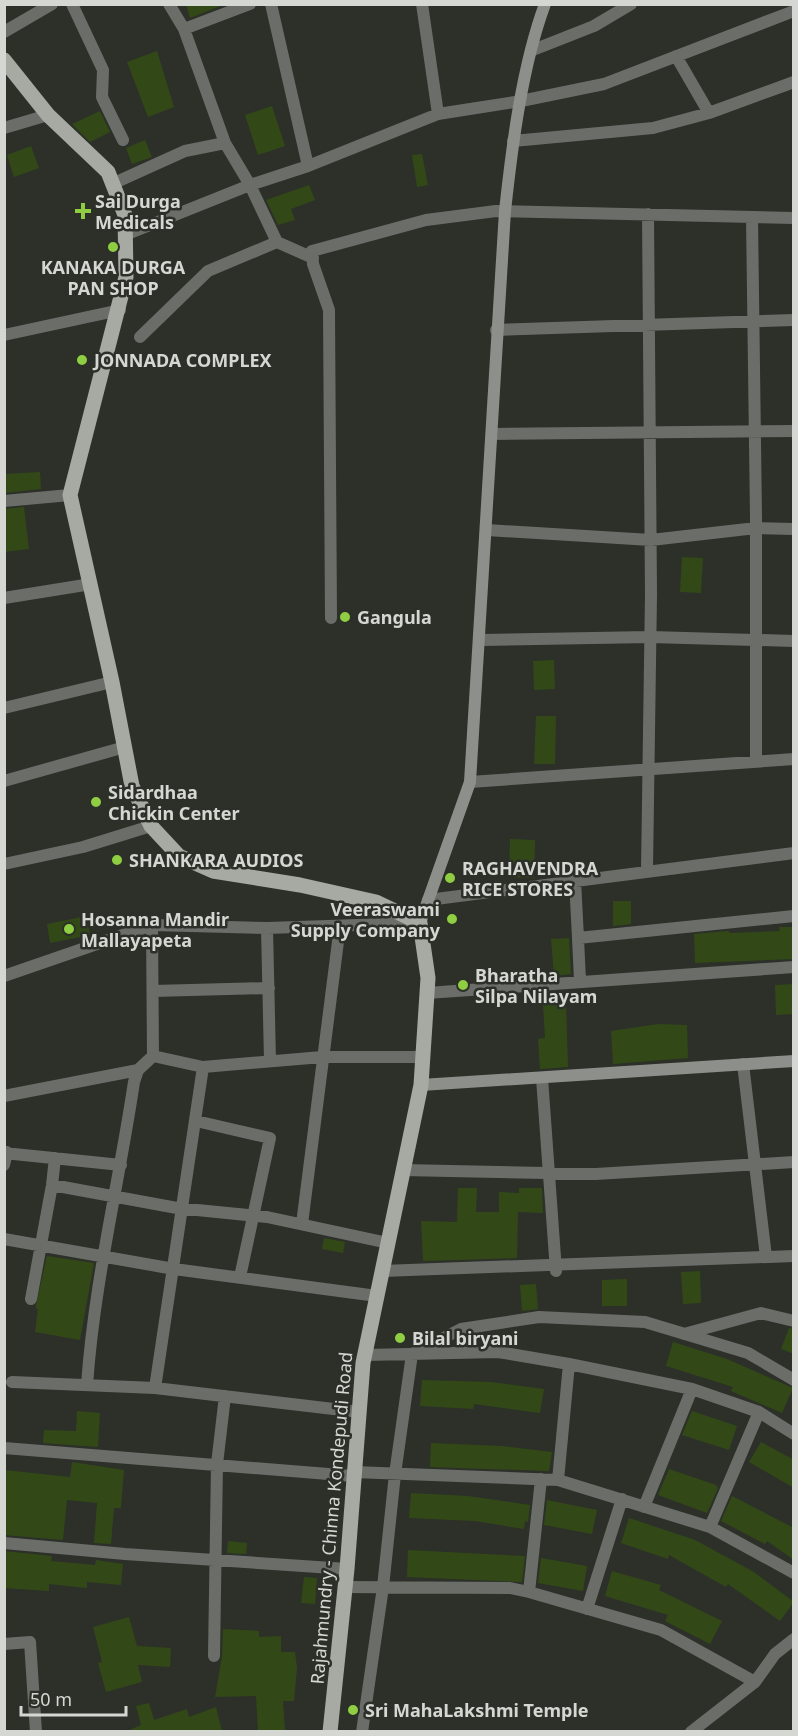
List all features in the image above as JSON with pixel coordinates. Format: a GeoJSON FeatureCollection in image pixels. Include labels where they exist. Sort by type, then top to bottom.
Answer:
{"type":"FeatureCollection","features":[{"type":"Feature","properties":{"kind":"main road"},"geometry":{"type":"LineString","coordinates":[[4,60],[48,115],[108,172],[125,215],[126,277],[120,310],[69,495],[91,584],[132,786],[151,826],[180,856],[213,871],[300,885],[376,902],[420,923],[470,782],[481,640],[493,434],[496,330],[505,211],[513,141],[545,4]]}},
{"type":"Feature","properties":{"kind":"main road","name":"Rajahmundry - Chinna Kondepudi Road"},"geometry":{"type":"LineString","coordinates":[[330,1731],[364,1355],[421,1085],[421,1057],[428,978],[420,923]]}},
{"type":"Feature","properties":{"kind":"main road"},"geometry":{"type":"LineString","coordinates":[[421,1085],[794,1061]]}},
{"type":"Feature","properties":{"kind":"street"},"geometry":{"type":"LineString","coordinates":[[4,32],[52,4]]}},
{"type":"Feature","properties":{"kind":"street"},"geometry":{"type":"LineString","coordinates":[[72,4],[103,70],[102,97],[123,140]]}},
{"type":"Feature","properties":{"kind":"street"},"geometry":{"type":"LineString","coordinates":[[169,4],[184,29],[225,143],[250,185],[277,242],[313,258]]}},
{"type":"Feature","properties":{"kind":"street"},"geometry":{"type":"LineString","coordinates":[[184,29],[250,4]]}},
{"type":"Feature","properties":{"kind":"street"},"geometry":{"type":"LineString","coordinates":[[271,4],[308,166]]}},
{"type":"Feature","properties":{"kind":"street"},"geometry":{"type":"LineString","coordinates":[[422,4],[438,114]]}},
{"type":"Feature","properties":{"kind":"street"},"geometry":{"type":"LineString","coordinates":[[533,50],[594,26],[631,4]]}},
{"type":"Feature","properties":{"kind":"street"},"geometry":{"type":"LineString","coordinates":[[125,235],[438,114],[521,101],[604,84],[794,11]]}},
{"type":"Feature","properties":{"kind":"street"},"geometry":{"type":"LineString","coordinates":[[676,56],[709,113]]}},
{"type":"Feature","properties":{"kind":"street"},"geometry":{"type":"LineString","coordinates":[[513,141],[653,128],[709,113],[794,82]]}},
{"type":"Feature","properties":{"kind":"street"},"geometry":{"type":"LineString","coordinates":[[4,128],[48,115]]}},
{"type":"Feature","properties":{"kind":"street"},"geometry":{"type":"LineString","coordinates":[[112,183],[185,151],[225,143]]}},
{"type":"Feature","properties":{"kind":"street"},"geometry":{"type":"LineString","coordinates":[[331,618],[329,310],[312,251],[426,220],[505,211],[794,218]]}},
{"type":"Feature","properties":{"kind":"street"},"geometry":{"type":"LineString","coordinates":[[647,870],[651,540],[648,214]]}},
{"type":"Feature","properties":{"kind":"street"},"geometry":{"type":"LineString","coordinates":[[752,217],[756,762]]}},
{"type":"Feature","properties":{"kind":"street"},"geometry":{"type":"LineString","coordinates":[[140,337],[208,271],[277,242]]}},
{"type":"Feature","properties":{"kind":"street"},"geometry":{"type":"LineString","coordinates":[[4,335],[120,310]]}},
{"type":"Feature","properties":{"kind":"street"},"geometry":{"type":"LineString","coordinates":[[496,330],[794,320]]}},
{"type":"Feature","properties":{"kind":"street"},"geometry":{"type":"LineString","coordinates":[[493,434],[794,431]]}},
{"type":"Feature","properties":{"kind":"street"},"geometry":{"type":"LineString","coordinates":[[4,501],[69,495]]}},
{"type":"Feature","properties":{"kind":"street"},"geometry":{"type":"LineString","coordinates":[[487,530],[651,540],[756,528],[794,529]]}},
{"type":"Feature","properties":{"kind":"street"},"geometry":{"type":"LineString","coordinates":[[4,598],[91,584]]}},
{"type":"Feature","properties":{"kind":"street"},"geometry":{"type":"LineString","coordinates":[[481,640],[650,637],[794,640]]}},
{"type":"Feature","properties":{"kind":"street"},"geometry":{"type":"LineString","coordinates":[[4,708],[112,682]]}},
{"type":"Feature","properties":{"kind":"street"},"geometry":{"type":"LineString","coordinates":[[4,781],[124,747]]}},
{"type":"Feature","properties":{"kind":"street"},"geometry":{"type":"LineString","coordinates":[[470,782],[794,759]]}},
{"type":"Feature","properties":{"kind":"street"},"geometry":{"type":"LineString","coordinates":[[4,864],[83,847],[151,826]]}},
{"type":"Feature","properties":{"kind":"street"},"geometry":{"type":"LineString","coordinates":[[428,900],[647,870],[794,853]]}},
{"type":"Feature","properties":{"kind":"street"},"geometry":{"type":"LineString","coordinates":[[575,880],[580,981]]}},
{"type":"Feature","properties":{"kind":"street"},"geometry":{"type":"LineString","coordinates":[[578,938],[794,916]]}},
{"type":"Feature","properties":{"kind":"street"},"geometry":{"type":"LineString","coordinates":[[4,976],[152,925],[267,928],[420,923]]}},
{"type":"Feature","properties":{"kind":"street"},"geometry":{"type":"LineString","coordinates":[[4,1095],[138,1070],[153,1056],[152,925]]}},
{"type":"Feature","properties":{"kind":"street"},"geometry":{"type":"LineString","coordinates":[[302,1224],[340,926]]}},
{"type":"Feature","properties":{"kind":"street"},"geometry":{"type":"LineString","coordinates":[[267,928],[270,1061]]}},
{"type":"Feature","properties":{"kind":"street"},"geometry":{"type":"LineString","coordinates":[[427,993],[794,968]]}},
{"type":"Feature","properties":{"kind":"street"},"geometry":{"type":"LineString","coordinates":[[153,991],[269,988]]}},
{"type":"Feature","properties":{"kind":"street"},"geometry":{"type":"LineString","coordinates":[[153,1056],[203,1067],[322,1057],[421,1057]]}},
{"type":"Feature","properties":{"kind":"street"},"geometry":{"type":"LineString","coordinates":[[742,1065],[766,1257]]}},
{"type":"Feature","properties":{"kind":"street"},"geometry":{"type":"LineString","coordinates":[[155,1388],[184,1208],[203,1067]]}},
{"type":"Feature","properties":{"kind":"street"},"geometry":{"type":"LineString","coordinates":[[87,1385],[92,1319],[138,1070]]}},
{"type":"Feature","properties":{"kind":"street"},"geometry":{"type":"LineString","coordinates":[[542,1078],[556,1269]]}},
{"type":"Feature","properties":{"kind":"street"},"geometry":{"type":"LineString","coordinates":[[196,1121],[270,1138],[240,1277]]}},
{"type":"Feature","properties":{"kind":"street"},"geometry":{"type":"LineString","coordinates":[[4,1166],[6,1153],[122,1165]]}},
{"type":"Feature","properties":{"kind":"street"},"geometry":{"type":"LineString","coordinates":[[31,1299],[55,1158]]}},
{"type":"Feature","properties":{"kind":"street"},"geometry":{"type":"LineString","coordinates":[[403,1170],[596,1174],[794,1162]]}},
{"type":"Feature","properties":{"kind":"street"},"geometry":{"type":"LineString","coordinates":[[52,1185],[184,1208],[254,1215],[388,1243]]}},
{"type":"Feature","properties":{"kind":"street"},"geometry":{"type":"LineString","coordinates":[[4,1239],[174,1269],[377,1296]]}},
{"type":"Feature","properties":{"kind":"street"},"geometry":{"type":"LineString","coordinates":[[382,1271],[556,1269],[794,1256]]}},
{"type":"Feature","properties":{"kind":"street"},"geometry":{"type":"LineString","coordinates":[[683,1334],[761,1313],[794,1322]]}},
{"type":"Feature","properties":{"kind":"street"},"geometry":{"type":"LineString","coordinates":[[412,1354],[461,1329],[539,1317],[645,1322],[748,1353],[794,1380]]}},
{"type":"Feature","properties":{"kind":"street"},"geometry":{"type":"LineString","coordinates":[[364,1355],[498,1352],[569,1364],[692,1389],[759,1412],[794,1434]]}},
{"type":"Feature","properties":{"kind":"street"},"geometry":{"type":"LineString","coordinates":[[362,1731],[383,1587],[395,1474],[412,1354]]}},
{"type":"Feature","properties":{"kind":"street"},"geometry":{"type":"LineString","coordinates":[[558,1480],[569,1364]]}},
{"type":"Feature","properties":{"kind":"street"},"geometry":{"type":"LineString","coordinates":[[12,1383],[155,1388],[359,1412]]}},
{"type":"Feature","properties":{"kind":"street"},"geometry":{"type":"LineString","coordinates":[[644,1507],[692,1389]]}},
{"type":"Feature","properties":{"kind":"street"},"geometry":{"type":"LineString","coordinates":[[214,1656],[217,1464],[225,1396]]}},
{"type":"Feature","properties":{"kind":"street"},"geometry":{"type":"LineString","coordinates":[[710,1527],[759,1412]]}},
{"type":"Feature","properties":{"kind":"street"},"geometry":{"type":"LineString","coordinates":[[4,1448],[353,1474],[558,1480],[710,1527],[794,1573]]}},
{"type":"Feature","properties":{"kind":"street"},"geometry":{"type":"LineString","coordinates":[[529,1592],[541,1479]]}},
{"type":"Feature","properties":{"kind":"street"},"geometry":{"type":"LineString","coordinates":[[587,1609],[622,1499]]}},
{"type":"Feature","properties":{"kind":"street"},"geometry":{"type":"LineString","coordinates":[[4,1543],[346,1569]]}},
{"type":"Feature","properties":{"kind":"street"},"geometry":{"type":"LineString","coordinates":[[344,1587],[510,1588],[529,1592],[661,1630],[754,1682]]}},
{"type":"Feature","properties":{"kind":"street"},"geometry":{"type":"LineString","coordinates":[[691,1731],[754,1682],[775,1654],[794,1639]]}},
{"type":"Feature","properties":{"kind":"street"},"geometry":{"type":"LineString","coordinates":[[4,1644],[30,1642],[36,1731]]}},
{"type":"Feature","properties":{"kind":"building"},"geometry":{"type":"Polygon","coordinates":[[[186,4],[225,4],[190,18],[186,4]]]}},
{"type":"Feature","properties":{"kind":"building"},"geometry":{"type":"Polygon","coordinates":[[[157,51],[174,107],[148,117],[127,62],[157,51]]]}},
{"type":"Feature","properties":{"kind":"building"},"geometry":{"type":"Polygon","coordinates":[[[272,106],[285,146],[258,155],[245,115],[272,106]]]}},
{"type":"Feature","properties":{"kind":"building"},"geometry":{"type":"Polygon","coordinates":[[[100,111],[110,132],[90,142],[72,124],[100,111]]]}},
{"type":"Feature","properties":{"kind":"building"},"geometry":{"type":"Polygon","coordinates":[[[145,140],[152,157],[132,164],[126,148],[145,140]]]}},
{"type":"Feature","properties":{"kind":"building"},"geometry":{"type":"Polygon","coordinates":[[[31,146],[39,168],[14,177],[7,155],[31,146]]]}},
{"type":"Feature","properties":{"kind":"building"},"geometry":{"type":"Polygon","coordinates":[[[422,154],[428,185],[417,187],[412,155],[422,154]]]}},
{"type":"Feature","properties":{"kind":"building"},"geometry":{"type":"Polygon","coordinates":[[[309,185],[315,200],[291,209],[295,220],[278,225],[266,200],[309,185]]]}},
{"type":"Feature","properties":{"kind":"building"},"geometry":{"type":"Polygon","coordinates":[[[40,472],[41,489],[4,493],[4,474],[40,472]]]}},
{"type":"Feature","properties":{"kind":"building"},"geometry":{"type":"Polygon","coordinates":[[[24,507],[29,549],[4,552],[4,509],[24,507]]]}},
{"type":"Feature","properties":{"kind":"building"},"geometry":{"type":"Polygon","coordinates":[[[682,557],[703,558],[701,593],[680,592],[682,557]]]}},
{"type":"Feature","properties":{"kind":"building"},"geometry":{"type":"Polygon","coordinates":[[[554,660],[555,689],[534,690],[533,661],[554,660]]]}},
{"type":"Feature","properties":{"kind":"building"},"geometry":{"type":"Polygon","coordinates":[[[536,716],[556,716],[555,764],[534,764],[536,716]]]}},
{"type":"Feature","properties":{"kind":"building"},"geometry":{"type":"Polygon","coordinates":[[[510,839],[535,840],[534,878],[509,877],[510,839]]]}},
{"type":"Feature","properties":{"kind":"building"},"geometry":{"type":"Polygon","coordinates":[[[613,901],[631,901],[631,924],[613,926],[613,901]]]}},
{"type":"Feature","properties":{"kind":"building","name":"Hosanna Mandir Mallayapeta"},"geometry":{"type":"Polygon","coordinates":[[[87,916],[90,935],[50,943],[47,924],[87,916]]]}},
{"type":"Feature","properties":{"kind":"building"},"geometry":{"type":"Polygon","coordinates":[[[779,927],[794,927],[794,959],[695,963],[694,934],[728,931],[730,933],[780,931],[779,927]]]}},
{"type":"Feature","properties":{"kind":"building"},"geometry":{"type":"Polygon","coordinates":[[[569,938],[571,974],[554,976],[551,939],[569,938]]]}},
{"type":"Feature","properties":{"kind":"building"},"geometry":{"type":"Polygon","coordinates":[[[794,984],[794,1014],[776,1015],[775,985],[794,984]]]}},
{"type":"Feature","properties":{"kind":"building"},"geometry":{"type":"Polygon","coordinates":[[[566,1003],[568,1067],[540,1069],[538,1039],[545,1038],[543,1005],[566,1003]]]}},
{"type":"Feature","properties":{"kind":"building"},"geometry":{"type":"Polygon","coordinates":[[[658,1024],[687,1025],[688,1058],[613,1064],[611,1031],[658,1024]]]}},
{"type":"Feature","properties":{"kind":"building"},"geometry":{"type":"Polygon","coordinates":[[[458,1188],[477,1188],[476,1212],[499,1212],[499,1192],[519,1193],[519,1188],[542,1188],[543,1213],[518,1212],[517,1258],[423,1261],[421,1221],[457,1222],[458,1188]]]}},
{"type":"Feature","properties":{"kind":"building"},"geometry":{"type":"Polygon","coordinates":[[[324,1238],[345,1242],[343,1253],[322,1249],[324,1238]]]}},
{"type":"Feature","properties":{"kind":"building"},"geometry":{"type":"Polygon","coordinates":[[[47,1256],[94,1263],[80,1340],[35,1332],[38,1309],[36,1305],[47,1256]]]}},
{"type":"Feature","properties":{"kind":"building"},"geometry":{"type":"Polygon","coordinates":[[[700,1271],[701,1303],[683,1304],[681,1272],[700,1271]]]}},
{"type":"Feature","properties":{"kind":"building"},"geometry":{"type":"Polygon","coordinates":[[[627,1279],[627,1306],[602,1306],[602,1280],[627,1279]]]}},
{"type":"Feature","properties":{"kind":"building"},"geometry":{"type":"Polygon","coordinates":[[[536,1284],[538,1309],[522,1311],[520,1285],[536,1284]]]}},
{"type":"Feature","properties":{"kind":"building"},"geometry":{"type":"Polygon","coordinates":[[[789,1328],[794,1329],[794,1354],[781,1349],[789,1328]]]}},
{"type":"Feature","properties":{"kind":"building"},"geometry":{"type":"Polygon","coordinates":[[[673,1342],[727,1359],[793,1388],[782,1413],[731,1391],[733,1387],[666,1366],[673,1342]]]}},
{"type":"Feature","properties":{"kind":"building"},"geometry":{"type":"Polygon","coordinates":[[[422,1380],[491,1382],[544,1389],[540,1413],[474,1404],[473,1409],[420,1406],[422,1380]]]}},
{"type":"Feature","properties":{"kind":"building"},"geometry":{"type":"Polygon","coordinates":[[[77,1411],[100,1413],[98,1447],[43,1443],[44,1430],[76,1431],[77,1411]]]}},
{"type":"Feature","properties":{"kind":"building"},"geometry":{"type":"Polygon","coordinates":[[[692,1411],[737,1426],[729,1450],[682,1435],[692,1411]]]}},
{"type":"Feature","properties":{"kind":"building"},"geometry":{"type":"Polygon","coordinates":[[[761,1442],[794,1460],[794,1488],[749,1462],[761,1442]]]}},
{"type":"Feature","properties":{"kind":"building"},"geometry":{"type":"Polygon","coordinates":[[[431,1443],[501,1446],[552,1452],[549,1471],[430,1467],[431,1443]]]}},
{"type":"Feature","properties":{"kind":"building"},"geometry":{"type":"Polygon","coordinates":[[[72,1462],[124,1470],[121,1508],[114,1508],[111,1544],[94,1543],[97,1503],[67,1500],[63,1540],[4,1535],[5,1470],[70,1477],[72,1462]]]}},
{"type":"Feature","properties":{"kind":"building"},"geometry":{"type":"Polygon","coordinates":[[[669,1469],[716,1485],[718,1488],[707,1513],[658,1495],[669,1469]]]}},
{"type":"Feature","properties":{"kind":"building"},"geometry":{"type":"Polygon","coordinates":[[[411,1493],[468,1496],[530,1505],[528,1522],[525,1521],[524,1529],[475,1521],[409,1518],[411,1493]]]}},
{"type":"Feature","properties":{"kind":"building"},"geometry":{"type":"Polygon","coordinates":[[[732,1496],[794,1528],[794,1560],[767,1541],[765,1544],[721,1521],[732,1496]]]}},
{"type":"Feature","properties":{"kind":"building"},"geometry":{"type":"Polygon","coordinates":[[[547,1500],[597,1510],[592,1534],[544,1525],[547,1500]]]}},
{"type":"Feature","properties":{"kind":"building"},"geometry":{"type":"Polygon","coordinates":[[[629,1518],[695,1540],[754,1572],[794,1602],[780,1621],[728,1584],[726,1587],[669,1555],[668,1559],[621,1543],[629,1518]]]}},
{"type":"Feature","properties":{"kind":"building"},"geometry":{"type":"Polygon","coordinates":[[[228,1541],[247,1543],[246,1554],[227,1553],[228,1541]]]}},
{"type":"Feature","properties":{"kind":"building"},"geometry":{"type":"Polygon","coordinates":[[[408,1550],[525,1556],[522,1582],[407,1577],[408,1550]]]}},
{"type":"Feature","properties":{"kind":"building"},"geometry":{"type":"Polygon","coordinates":[[[4,1551],[52,1556],[51,1561],[95,1565],[96,1560],[123,1564],[121,1585],[87,1582],[87,1588],[49,1584],[49,1591],[4,1588],[4,1551]]]}},
{"type":"Feature","properties":{"kind":"building"},"geometry":{"type":"Polygon","coordinates":[[[541,1558],[587,1566],[583,1591],[538,1583],[541,1558]]]}},
{"type":"Feature","properties":{"kind":"building"},"geometry":{"type":"Polygon","coordinates":[[[612,1571],[661,1585],[659,1590],[722,1621],[710,1644],[665,1621],[668,1615],[605,1596],[612,1571]]]}},
{"type":"Feature","properties":{"kind":"building"},"geometry":{"type":"Polygon","coordinates":[[[304,1577],[317,1578],[315,1604],[301,1603],[304,1577]]]}},
{"type":"Feature","properties":{"kind":"building"},"geometry":{"type":"Polygon","coordinates":[[[129,1617],[137,1646],[171,1648],[170,1667],[138,1665],[142,1682],[106,1692],[98,1663],[102,1662],[93,1627],[129,1617]]]}},
{"type":"Feature","properties":{"kind":"building"},"geometry":{"type":"Polygon","coordinates":[[[223,1629],[259,1631],[259,1637],[281,1636],[281,1652],[295,1652],[297,1668],[294,1701],[283,1701],[285,1731],[258,1731],[256,1696],[215,1697],[222,1656],[223,1629]]]}},
{"type":"Feature","properties":{"kind":"building"},"geometry":{"type":"Polygon","coordinates":[[[149,1703],[154,1720],[187,1709],[189,1717],[216,1707],[222,1731],[127,1731],[141,1725],[136,1706],[149,1703]]]}},
{"type":"Feature","properties":{"kind":"place","name":"Sai Durga Medicals"},"geometry":{"type":"Point","coordinates":[83,211]}},
{"type":"Feature","properties":{"kind":"place","name":"KANAKA DURGA PAN SHOP"},"geometry":{"type":"Point","coordinates":[113,247]}},
{"type":"Feature","properties":{"kind":"place","name":"JONNADA COMPLEX"},"geometry":{"type":"Point","coordinates":[82,360]}},
{"type":"Feature","properties":{"kind":"place","name":"Gangula"},"geometry":{"type":"Point","coordinates":[345,617]}},
{"type":"Feature","properties":{"kind":"place","name":"Sidardhaa Chickin Center"},"geometry":{"type":"Point","coordinates":[96,802]}},
{"type":"Feature","properties":{"kind":"place","name":"SHANKARA AUDIOS"},"geometry":{"type":"Point","coordinates":[117,860]}},
{"type":"Feature","properties":{"kind":"place","name":"RAGHAVENDRA RICE STORES"},"geometry":{"type":"Point","coordinates":[450,878]}},
{"type":"Feature","properties":{"kind":"place","name":"Veeraswami Supply Company"},"geometry":{"type":"Point","coordinates":[452,919]}},
{"type":"Feature","properties":{"kind":"place","name":"Hosanna Mandir Mallayapeta"},"geometry":{"type":"Point","coordinates":[69,929]}},
{"type":"Feature","properties":{"kind":"place","name":"Bharatha Silpa Nilayam"},"geometry":{"type":"Point","coordinates":[463,985]}},
{"type":"Feature","properties":{"kind":"place","name":"Bilal biryani"},"geometry":{"type":"Point","coordinates":[400,1338]}},
{"type":"Feature","properties":{"kind":"place","name":"Sri MahaLakshmi Temple"},"geometry":{"type":"Point","coordinates":[353,1710]}}]}
